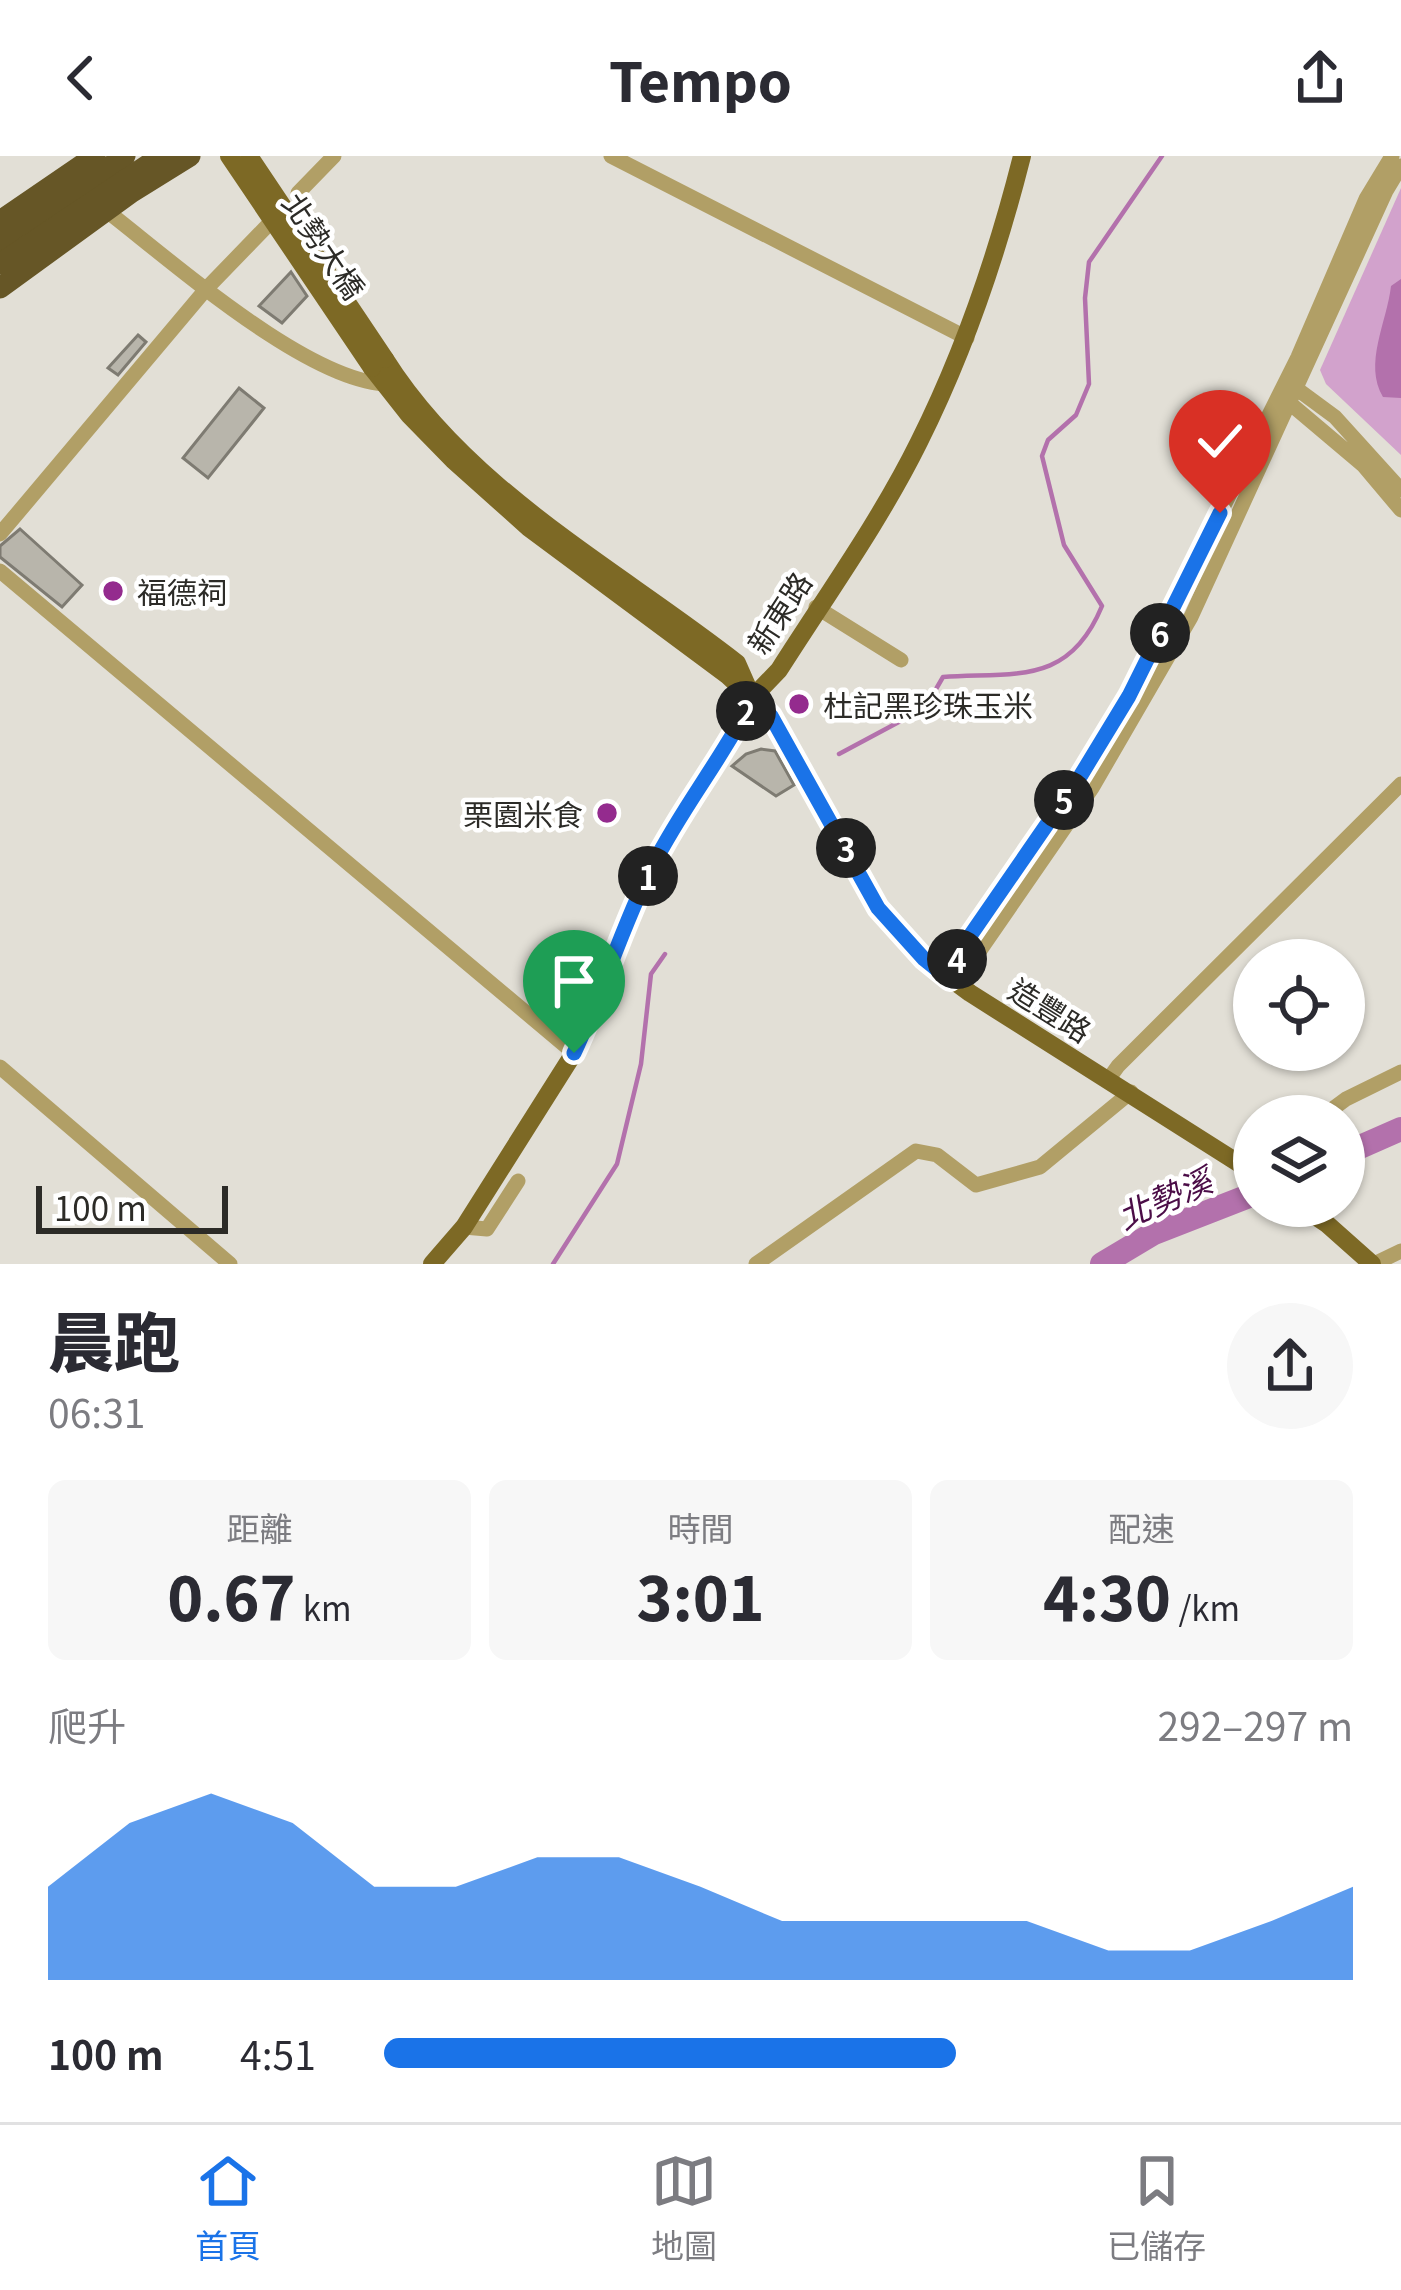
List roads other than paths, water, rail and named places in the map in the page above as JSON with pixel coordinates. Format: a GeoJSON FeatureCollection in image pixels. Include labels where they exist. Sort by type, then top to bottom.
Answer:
{"type":"FeatureCollection","features":[{"type":"Feature","properties":{"kind":"highway"},"geometry":{"type":"LineString","coordinates":[[0,221],[95,156]]}},
{"type":"Feature","properties":{"kind":"highway"},"geometry":{"type":"LineString","coordinates":[[0,243],[125,156]]}},
{"type":"Feature","properties":{"kind":"highway"},"geometry":{"type":"LineString","coordinates":[[0,264],[161,156]]}},
{"type":"Feature","properties":{"kind":"highway"},"geometry":{"type":"LineString","coordinates":[[0,288],[132,191],[190,156]]}},
{"type":"Feature","properties":{"kind":"main road","name":"北勢大橋"},"geometry":{"type":"LineString","coordinates":[[229,156],[379,363]]}},
{"type":"Feature","properties":{"kind":"main road","name":"北勢大橋"},"geometry":{"type":"LineString","coordinates":[[249,156],[379,363]]}},
{"type":"Feature","properties":{"kind":"main road","name":"新東路"},"geometry":{"type":"LineString","coordinates":[[432,1264],[464,1227],[574,1053],[652,866],[679,818],[726,750],[753,698],[779,670],[918,445],[967,338],[999,247],[1022,156]]}},
{"type":"Feature","properties":{"kind":"main road","name":"造豐路"},"geometry":{"type":"LineString","coordinates":[[379,363],[392,384],[537,518],[736,663],[753,698],[782,735],[878,908],[924,959],[950,980],[1233,1157]]}},
{"type":"Feature","properties":{"kind":"main road"},"geometry":{"type":"LineString","coordinates":[[1326,1227],[1373,1264]]}},
{"type":"Feature","properties":{"kind":"street"},"geometry":{"type":"LineString","coordinates":[[0,254],[146,156]]}},
{"type":"Feature","properties":{"kind":"street"},"geometry":{"type":"LineString","coordinates":[[298,194],[334,156]]}},
{"type":"Feature","properties":{"kind":"street"},"geometry":{"type":"LineString","coordinates":[[611,156],[967,338]]}},
{"type":"Feature","properties":{"kind":"street"},"geometry":{"type":"LineString","coordinates":[[950,980],[974,959],[1092,788],[1197,622],[1366,199],[1392,156]]}},
{"type":"Feature","properties":{"kind":"street"},"geometry":{"type":"LineString","coordinates":[[950,980],[961,949],[1081,775],[1129,696],[1289,396],[1401,166]]}},
{"type":"Feature","properties":{"kind":"street"},"geometry":{"type":"LineString","coordinates":[[87,195],[303,355],[334,370],[392,384]]}},
{"type":"Feature","properties":{"kind":"street"},"geometry":{"type":"LineString","coordinates":[[0,534],[207,288],[267,226]]}},
{"type":"Feature","properties":{"kind":"street"},"geometry":{"type":"LineString","coordinates":[[1289,396],[1330,412],[1401,490]]}},
{"type":"Feature","properties":{"kind":"street"},"geometry":{"type":"LineString","coordinates":[[1289,396],[1363,465],[1401,510]]}},
{"type":"Feature","properties":{"kind":"street"},"geometry":{"type":"LineString","coordinates":[[0,571],[574,1053]]}},
{"type":"Feature","properties":{"kind":"street"},"geometry":{"type":"LineString","coordinates":[[1174,606],[1197,622]]}},
{"type":"Feature","properties":{"kind":"street"},"geometry":{"type":"LineString","coordinates":[[816,607],[901,660]]}},
{"type":"Feature","properties":{"kind":"street"},"geometry":{"type":"LineString","coordinates":[[1108,1080],[1401,784]]}},
{"type":"Feature","properties":{"kind":"street"},"geometry":{"type":"LineString","coordinates":[[0,1067],[230,1264]]}},
{"type":"Feature","properties":{"kind":"street"},"geometry":{"type":"LineString","coordinates":[[1354,1095],[1401,1072]]}},
{"type":"Feature","properties":{"kind":"street"},"geometry":{"type":"LineString","coordinates":[[756,1264],[916,1151],[938,1155],[976,1185],[1040,1167],[1131,1092]]}},
{"type":"Feature","properties":{"kind":"street"},"geometry":{"type":"LineString","coordinates":[[464,1227],[487,1228],[518,1180]]}},
{"type":"Feature","properties":{"kind":"street"},"geometry":{"type":"LineString","coordinates":[[1373,1264],[1401,1251]]}},
{"type":"Feature","properties":{"kind":"waterway"},"geometry":{"type":"LineString","coordinates":[[839,754],[925,708],[943,677],[1038,670],[1074,650],[1089,632],[1102,606],[1064,545],[1042,456],[1048,440],[1076,415],[1089,384],[1085,298],[1089,262],[1162,156]]}},
{"type":"Feature","properties":{"kind":"waterway"},"geometry":{"type":"LineString","coordinates":[[553,1264],[617,1164],[641,1064],[651,974],[665,954]]}},
{"type":"Feature","properties":{"kind":"waterway","name":"北勢溪"},"geometry":{"type":"LineString","coordinates":[[1365,1145],[1401,1129]]}},
{"type":"Feature","properties":{"kind":"waterway","name":"北勢溪"},"geometry":{"type":"LineString","coordinates":[[1102,1264],[1154,1233],[1233,1202]]}},
{"type":"Feature","properties":{"kind":"place","name":"福德祠"},"geometry":{"type":"Point","coordinates":[113,591]}},
{"type":"Feature","properties":{"kind":"place","name":"杜記黑珍珠玉米"},"geometry":{"type":"Point","coordinates":[799,704]}},
{"type":"Feature","properties":{"kind":"place","name":"栗園米食"},"geometry":{"type":"Point","coordinates":[607,813]}}]}
